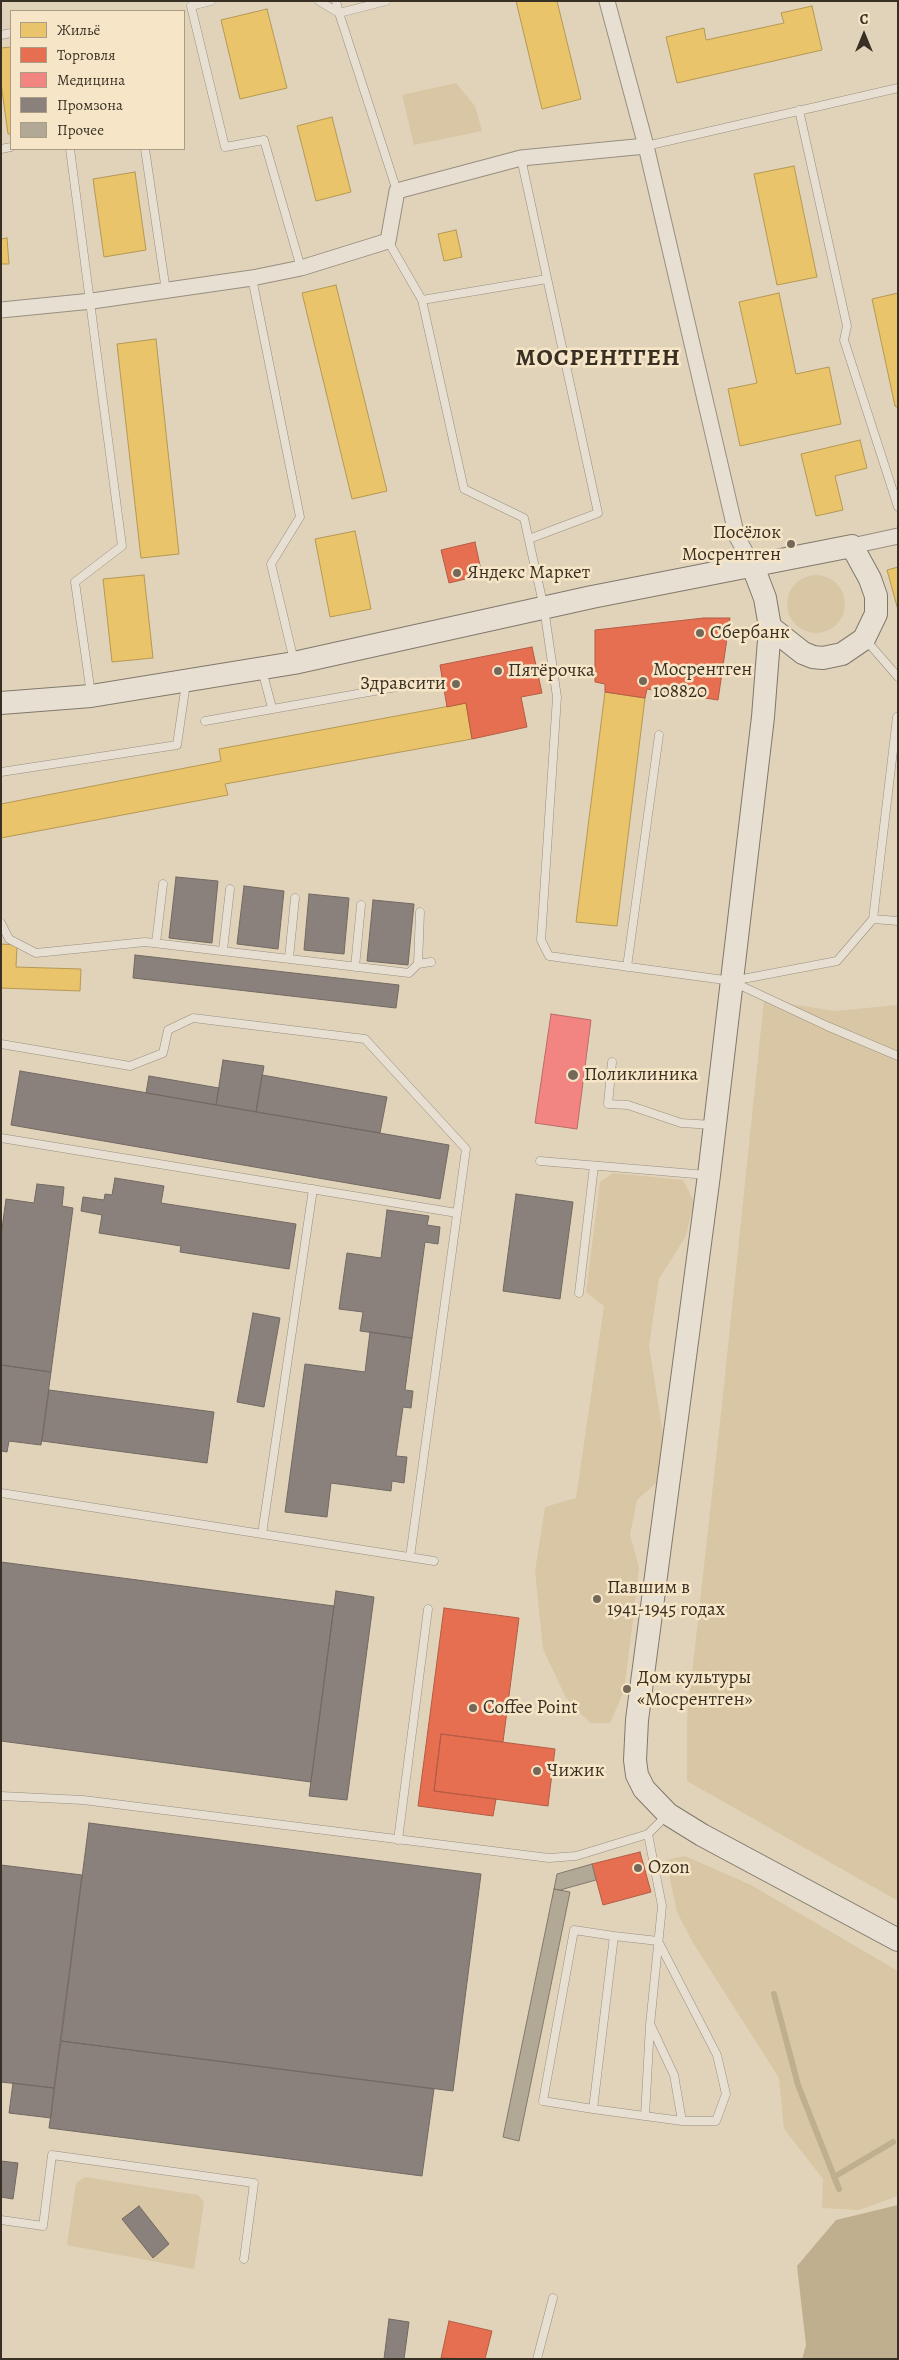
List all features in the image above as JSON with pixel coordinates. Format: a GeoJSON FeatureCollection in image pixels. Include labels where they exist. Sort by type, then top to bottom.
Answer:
{"type":"FeatureCollection","features":[{"type":"Feature","properties":{"kind":"street"},"geometry":{"type":"LineString","coordinates":[[608,1],[646,146],[737,537],[752,564],[765,598],[770,627],[763,717],[709,1175],[637,1720],[635,1760],[637,1775],[644,1789],[668,1814],[702,1835],[898,1940]]}},
{"type":"Feature","properties":{"kind":"street"},"geometry":{"type":"LineString","coordinates":[[1,310],[92,301],[252,278],[301,268],[388,241],[397,191],[522,158],[646,146]]}},
{"type":"Feature","properties":{"kind":"street"},"geometry":{"type":"LineString","coordinates":[[1,703],[91,696],[294,663],[752,564],[898,536]]}},
{"type":"Feature","properties":{"kind":"street"},"geometry":{"type":"LineString","coordinates":[[770,627],[802,653],[813,657],[823,658],[842,654],[864,639],[876,614],[876,596],[870,579],[852,546]]}},
{"type":"Feature","properties":{"kind":"lane"},"geometry":{"type":"LineString","coordinates":[[211,1],[191,6],[225,147],[264,140],[301,268]]}},
{"type":"Feature","properties":{"kind":"lane"},"geometry":{"type":"LineString","coordinates":[[319,1],[339,13],[386,1]]}},
{"type":"Feature","properties":{"kind":"lane"},"geometry":{"type":"LineString","coordinates":[[336,1],[397,191]]}},
{"type":"Feature","properties":{"kind":"lane"},"geometry":{"type":"LineString","coordinates":[[646,146],[898,88]]}},
{"type":"Feature","properties":{"kind":"lane"},"geometry":{"type":"LineString","coordinates":[[799,110],[847,326],[844,340],[898,507]]}},
{"type":"Feature","properties":{"kind":"lane"},"geometry":{"type":"LineString","coordinates":[[70,150],[92,301],[122,546],[75,582],[91,696]]}},
{"type":"Feature","properties":{"kind":"lane"},"geometry":{"type":"LineString","coordinates":[[145,150],[166,290]]}},
{"type":"Feature","properties":{"kind":"lane"},"geometry":{"type":"LineString","coordinates":[[522,158],[598,513],[529,539]]}},
{"type":"Feature","properties":{"kind":"lane"},"geometry":{"type":"LineString","coordinates":[[388,241],[422,300],[464,489],[524,518],[529,539],[544,608],[557,697],[541,940],[549,956],[732,981],[827,1026],[898,1056]]}},
{"type":"Feature","properties":{"kind":"lane"},"geometry":{"type":"LineString","coordinates":[[252,278],[300,517],[271,564],[294,663]]}},
{"type":"Feature","properties":{"kind":"lane"},"geometry":{"type":"LineString","coordinates":[[422,300],[548,279]]}},
{"type":"Feature","properties":{"kind":"lane"},"geometry":{"type":"LineString","coordinates":[[864,639],[898,677]]}},
{"type":"Feature","properties":{"kind":"lane"},"geometry":{"type":"LineString","coordinates":[[262,668],[272,708]]}},
{"type":"Feature","properties":{"kind":"lane"},"geometry":{"type":"LineString","coordinates":[[1,772],[177,745],[186,680]]}},
{"type":"Feature","properties":{"kind":"lane"},"geometry":{"type":"LineString","coordinates":[[205,721],[425,682]]}},
{"type":"Feature","properties":{"kind":"lane"},"geometry":{"type":"LineString","coordinates":[[732,981],[837,961],[873,919],[896,737],[896,717]]}},
{"type":"Feature","properties":{"kind":"lane"},"geometry":{"type":"LineString","coordinates":[[627,967],[659,735]]}},
{"type":"Feature","properties":{"kind":"lane"},"geometry":{"type":"LineString","coordinates":[[156,943],[163,884]]}},
{"type":"Feature","properties":{"kind":"lane"},"geometry":{"type":"LineString","coordinates":[[223,950],[230,889]]}},
{"type":"Feature","properties":{"kind":"lane"},"geometry":{"type":"LineString","coordinates":[[289,958],[295,898]]}},
{"type":"Feature","properties":{"kind":"lane"},"geometry":{"type":"LineString","coordinates":[[354,967],[361,905]]}},
{"type":"Feature","properties":{"kind":"lane"},"geometry":{"type":"LineString","coordinates":[[418,964],[420,912]]}},
{"type":"Feature","properties":{"kind":"lane"},"geometry":{"type":"LineString","coordinates":[[873,919],[898,921]]}},
{"type":"Feature","properties":{"kind":"lane"},"geometry":{"type":"LineString","coordinates":[[1,923],[9,939],[36,953],[156,943],[409,973],[418,964],[431,962]]}},
{"type":"Feature","properties":{"kind":"lane"},"geometry":{"type":"LineString","coordinates":[[1,1044],[130,1066],[163,1053],[168,1030],[193,1018],[365,1039],[466,1149],[410,1557]]}},
{"type":"Feature","properties":{"kind":"lane"},"geometry":{"type":"LineString","coordinates":[[612,1062],[608,1104],[628,1105],[681,1123],[715,1125]]}},
{"type":"Feature","properties":{"kind":"lane"},"geometry":{"type":"LineString","coordinates":[[1,1138],[457,1213]]}},
{"type":"Feature","properties":{"kind":"lane"},"geometry":{"type":"LineString","coordinates":[[540,1161],[709,1175]]}},
{"type":"Feature","properties":{"kind":"lane"},"geometry":{"type":"LineString","coordinates":[[578,1293],[594,1166]]}},
{"type":"Feature","properties":{"kind":"lane"},"geometry":{"type":"LineString","coordinates":[[262,1534],[313,1189]]}},
{"type":"Feature","properties":{"kind":"lane"},"geometry":{"type":"LineString","coordinates":[[1,1493],[434,1561]]}},
{"type":"Feature","properties":{"kind":"lane"},"geometry":{"type":"LineString","coordinates":[[398,1840],[428,1609]]}},
{"type":"Feature","properties":{"kind":"lane"},"geometry":{"type":"LineString","coordinates":[[1,1796],[83,1800],[398,1840],[560,1858],[576,1856],[648,1834],[668,1814]]}},
{"type":"Feature","properties":{"kind":"lane"},"geometry":{"type":"LineString","coordinates":[[645,2116],[650,2025],[662,1906],[648,1834]]}},
{"type":"Feature","properties":{"kind":"lane"},"geometry":{"type":"LineString","coordinates":[[574,1930],[658,1941],[717,2055],[726,2094],[716,2121],[682,2121],[542,2101],[574,1930]]}},
{"type":"Feature","properties":{"kind":"lane"},"geometry":{"type":"LineString","coordinates":[[593,2109],[614,1936]]}},
{"type":"Feature","properties":{"kind":"lane"},"geometry":{"type":"LineString","coordinates":[[650,2025],[674,2076],[682,2121]]}},
{"type":"Feature","properties":{"kind":"lane"},"geometry":{"type":"LineString","coordinates":[[1,2220],[43,2226],[52,2155],[254,2183],[244,2259]]}},
{"type":"Feature","properties":{"kind":"lane"},"geometry":{"type":"LineString","coordinates":[[537,2359],[554,2298]]}},
{"type":"Feature","properties":{"kind":"shaded area"},"geometry":{"type":"Polygon","coordinates":[[[456,83],[475,106],[482,131],[414,145],[402,95],[456,83]]]}},
{"type":"Feature","properties":{"kind":"shaded area"},"geometry":{"type":"Polygon","coordinates":[[[816,575],[832,580],[840,588],[845,604],[840,620],[832,628],[816,633],[800,628],[792,620],[787,604],[792,588],[800,580],[816,575]]]}},
{"type":"Feature","properties":{"kind":"shaded area"},"geometry":{"type":"Polygon","coordinates":[[[764,1000],[835,1011],[898,1005],[898,1901],[687,1781],[687,1718],[764,1000]]]}},
{"type":"Feature","properties":{"kind":"shaded area"},"geometry":{"type":"Polygon","coordinates":[[[613,1173],[683,1180],[694,1201],[686,1236],[659,1279],[649,1346],[664,1440],[663,1477],[637,1500],[630,1535],[639,1567],[624,1691],[610,1723],[590,1723],[566,1698],[543,1649],[535,1571],[545,1507],[576,1498],[604,1306],[586,1292],[600,1182],[613,1173]]]}},
{"type":"Feature","properties":{"kind":"shaded area"},"geometry":{"type":"Polygon","coordinates":[[[685,1856],[751,1885],[898,1971],[898,2196],[859,2210],[822,2208],[823,2179],[784,2129],[779,2078],[693,1943],[677,1912],[666,1860],[685,1856]]]}},
{"type":"Feature","properties":{"kind":"shaded area"},"geometry":{"type":"Polygon","coordinates":[[[85,2177],[198,2195],[204,2202],[194,2269],[67,2245],[76,2183],[85,2177]]]}},
{"type":"Feature","properties":{"kind":"shaded area"},"geometry":{"type":"Polygon","coordinates":[[[898,2205],[898,2359],[802,2359],[806,2345],[797,2266],[836,2220],[898,2205]]]}},
{"type":"Feature","properties":{"kind":"building: Жильё"},"geometry":{"type":"Polygon","coordinates":[[[516,1],[557,1],[581,99],[542,109],[516,1]]]}},
{"type":"Feature","properties":{"kind":"building: Жильё"},"geometry":{"type":"Polygon","coordinates":[[[812,6],[822,50],[677,83],[666,37],[704,28],[706,40],[784,23],[781,13],[812,6]]]}},
{"type":"Feature","properties":{"kind":"building: Жильё"},"geometry":{"type":"Polygon","coordinates":[[[267,9],[287,88],[240,99],[221,20],[267,9]]]}},
{"type":"Feature","properties":{"kind":"building: Жильё"},"geometry":{"type":"Polygon","coordinates":[[[10,47],[10,134],[8,134],[1,83],[1,48],[10,47]]]}},
{"type":"Feature","properties":{"kind":"building: Жильё"},"geometry":{"type":"Polygon","coordinates":[[[332,117],[351,192],[316,201],[297,126],[332,117]]]}},
{"type":"Feature","properties":{"kind":"building: Жильё"},"geometry":{"type":"Polygon","coordinates":[[[794,166],[817,277],[777,285],[754,174],[794,166]]]}},
{"type":"Feature","properties":{"kind":"building: Жильё"},"geometry":{"type":"Polygon","coordinates":[[[135,172],[146,250],[104,257],[93,179],[135,172]]]}},
{"type":"Feature","properties":{"kind":"building: Жильё"},"geometry":{"type":"Polygon","coordinates":[[[456,230],[462,257],[444,261],[438,234],[456,230]]]}},
{"type":"Feature","properties":{"kind":"building: Жильё"},"geometry":{"type":"Polygon","coordinates":[[[7,238],[9,264],[1,264],[1,239],[7,238]]]}},
{"type":"Feature","properties":{"kind":"building: Жильё"},"geometry":{"type":"Polygon","coordinates":[[[336,285],[387,491],[352,499],[302,293],[336,285]]]}},
{"type":"Feature","properties":{"kind":"building: Жильё"},"geometry":{"type":"Polygon","coordinates":[[[779,293],[796,374],[829,367],[841,424],[740,446],[728,389],[757,383],[739,302],[779,293]]]}},
{"type":"Feature","properties":{"kind":"building: Жильё"},"geometry":{"type":"Polygon","coordinates":[[[898,293],[898,408],[895,406],[872,299],[898,293]]]}},
{"type":"Feature","properties":{"kind":"building: Жильё"},"geometry":{"type":"Polygon","coordinates":[[[156,339],[179,554],[141,558],[117,344],[156,339]]]}},
{"type":"Feature","properties":{"kind":"building: Жильё"},"geometry":{"type":"Polygon","coordinates":[[[860,440],[867,468],[835,476],[843,510],[816,516],[801,454],[860,440]]]}},
{"type":"Feature","properties":{"kind":"building: Жильё"},"geometry":{"type":"Polygon","coordinates":[[[355,531],[371,609],[330,617],[315,539],[355,531]]]}},
{"type":"Feature","properties":{"kind":"building: Жильё"},"geometry":{"type":"Polygon","coordinates":[[[898,567],[898,610],[887,570],[898,567]]]}},
{"type":"Feature","properties":{"kind":"building: Жильё"},"geometry":{"type":"Polygon","coordinates":[[[144,575],[153,658],[112,662],[103,579],[144,575]]]}},
{"type":"Feature","properties":{"kind":"building: Жильё"},"geometry":{"type":"Polygon","coordinates":[[[605,692],[645,698],[617,926],[576,922],[605,692]]]}},
{"type":"Feature","properties":{"kind":"building: Жильё"},"geometry":{"type":"Polygon","coordinates":[[[466,703],[472,739],[225,784],[228,795],[1,838],[1,804],[221,761],[219,749],[466,703]]]}},
{"type":"Feature","properties":{"kind":"building: Жильё"},"geometry":{"type":"Polygon","coordinates":[[[1,944],[17,945],[16,967],[81,969],[80,991],[1,988],[1,944]]]}},
{"type":"Feature","properties":{"kind":"building: Торговля"},"geometry":{"type":"Polygon","coordinates":[[[475,542],[482,575],[449,583],[441,550],[475,542]]]}},
{"type":"Feature","properties":{"kind":"building: Торговля"},"geometry":{"type":"Polygon","coordinates":[[[704,618],[730,618],[718,700],[647,689],[645,698],[605,692],[605,684],[595,682],[595,630],[704,618]]]}},
{"type":"Feature","properties":{"kind":"building: Торговля"},"geometry":{"type":"Polygon","coordinates":[[[532,647],[542,693],[521,697],[527,727],[472,739],[466,703],[447,707],[440,665],[532,647]]]}},
{"type":"Feature","properties":{"kind":"building: Торговля"},"geometry":{"type":"Polygon","coordinates":[[[444,1608],[519,1618],[503,1742],[441,1734],[434,1791],[496,1799],[493,1816],[418,1806],[444,1608]]]}},
{"type":"Feature","properties":{"kind":"building: Торговля"},"geometry":{"type":"Polygon","coordinates":[[[441,1734],[555,1749],[548,1806],[434,1791],[441,1734]]]}},
{"type":"Feature","properties":{"kind":"building: Торговля"},"geometry":{"type":"Polygon","coordinates":[[[640,1852],[651,1892],[603,1905],[592,1864],[640,1852]]]}},
{"type":"Feature","properties":{"kind":"building: Торговля"},"geometry":{"type":"Polygon","coordinates":[[[449,2321],[492,2331],[485,2359],[441,2358],[449,2321]]]}},
{"type":"Feature","properties":{"kind":"building: Медицина"},"geometry":{"type":"Polygon","coordinates":[[[551,1014],[591,1020],[577,1129],[535,1123],[551,1014]]]}},
{"type":"Feature","properties":{"kind":"building: Промзона"},"geometry":{"type":"Polygon","coordinates":[[[176,877],[218,881],[212,943],[169,938],[176,877]]]}},
{"type":"Feature","properties":{"kind":"building: Промзона"},"geometry":{"type":"Polygon","coordinates":[[[244,886],[284,891],[278,949],[237,944],[244,886]]]}},
{"type":"Feature","properties":{"kind":"building: Промзона"},"geometry":{"type":"Polygon","coordinates":[[[309,894],[349,898],[344,954],[304,950],[309,894]]]}},
{"type":"Feature","properties":{"kind":"building: Промзона"},"geometry":{"type":"Polygon","coordinates":[[[373,900],[414,904],[408,965],[367,961],[373,900]]]}},
{"type":"Feature","properties":{"kind":"building: Промзона"},"geometry":{"type":"Polygon","coordinates":[[[135,955],[399,985],[396,1008],[133,978],[135,955]]]}},
{"type":"Feature","properties":{"kind":"building: Промзона"},"geometry":{"type":"Polygon","coordinates":[[[223,1060],[264,1066],[256,1112],[216,1105],[223,1060]]]}},
{"type":"Feature","properties":{"kind":"building: Промзона"},"geometry":{"type":"Polygon","coordinates":[[[20,1071],[449,1145],[440,1199],[11,1125],[20,1071]]]}},
{"type":"Feature","properties":{"kind":"building: Промзона"},"geometry":{"type":"Polygon","coordinates":[[[262,1075],[387,1097],[380,1133],[256,1112],[262,1075]]]}},
{"type":"Feature","properties":{"kind":"building: Промзона"},"geometry":{"type":"Polygon","coordinates":[[[149,1076],[219,1088],[216,1105],[146,1093],[149,1076]]]}},
{"type":"Feature","properties":{"kind":"building: Промзона"},"geometry":{"type":"Polygon","coordinates":[[[115,1178],[164,1186],[161,1203],[296,1224],[289,1269],[180,1252],[181,1246],[99,1233],[102,1215],[81,1211],[83,1197],[104,1200],[105,1194],[112,1195],[115,1178]]]}},
{"type":"Feature","properties":{"kind":"building: Промзона"},"geometry":{"type":"Polygon","coordinates":[[[37,1184],[64,1187],[62,1206],[73,1208],[51,1372],[1,1365],[1,1236],[6,1199],[34,1203],[37,1184]]]}},
{"type":"Feature","properties":{"kind":"building: Промзона"},"geometry":{"type":"Polygon","coordinates":[[[516,1194],[573,1202],[560,1299],[503,1291],[516,1194]]]}},
{"type":"Feature","properties":{"kind":"building: Промзона"},"geometry":{"type":"Polygon","coordinates":[[[387,1210],[429,1216],[427,1225],[440,1227],[438,1244],[425,1242],[412,1338],[360,1331],[363,1312],[339,1309],[347,1253],[381,1258],[387,1210]]]}},
{"type":"Feature","properties":{"kind":"building: Промзона"},"geometry":{"type":"Polygon","coordinates":[[[253,1313],[280,1318],[264,1407],[237,1402],[253,1313]]]}},
{"type":"Feature","properties":{"kind":"building: Промзона"},"geometry":{"type":"Polygon","coordinates":[[[370,1332],[412,1338],[405,1390],[413,1391],[411,1408],[403,1407],[396,1456],[407,1457],[404,1483],[392,1481],[391,1491],[331,1483],[327,1517],[285,1512],[305,1364],[365,1372],[370,1332]]]}},
{"type":"Feature","properties":{"kind":"building: Промзона"},"geometry":{"type":"Polygon","coordinates":[[[1,1365],[51,1372],[41,1445],[9,1441],[7,1452],[1,1451],[1,1365]]]}},
{"type":"Feature","properties":{"kind":"building: Промзона"},"geometry":{"type":"Polygon","coordinates":[[[49,1390],[214,1412],[207,1463],[42,1441],[49,1390]]]}},
{"type":"Feature","properties":{"kind":"building: Промзона"},"geometry":{"type":"Polygon","coordinates":[[[1,1562],[334,1606],[311,1782],[1,1741],[1,1562]]]}},
{"type":"Feature","properties":{"kind":"building: Промзона"},"geometry":{"type":"Polygon","coordinates":[[[336,1591],[374,1597],[347,1800],[309,1796],[336,1591]]]}},
{"type":"Feature","properties":{"kind":"building: Промзона"},"geometry":{"type":"Polygon","coordinates":[[[89,1823],[481,1874],[453,2091],[61,2041],[89,1823]]]}},
{"type":"Feature","properties":{"kind":"building: Промзона"},"geometry":{"type":"Polygon","coordinates":[[[1,1865],[82,1875],[54,2088],[1,2082],[1,1865]]]}},
{"type":"Feature","properties":{"kind":"building: Промзона"},"geometry":{"type":"Polygon","coordinates":[[[61,2041],[434,2089],[422,2176],[49,2128],[61,2041]]]}},
{"type":"Feature","properties":{"kind":"building: Промзона"},"geometry":{"type":"Polygon","coordinates":[[[13,2083],[54,2088],[51,2118],[9,2113],[13,2083]]]}},
{"type":"Feature","properties":{"kind":"building: Промзона"},"geometry":{"type":"Polygon","coordinates":[[[1,2161],[18,2163],[13,2199],[1,2197],[1,2161]]]}},
{"type":"Feature","properties":{"kind":"building: Промзона"},"geometry":{"type":"Polygon","coordinates":[[[139,2206],[169,2244],[153,2258],[122,2219],[139,2206]]]}},
{"type":"Feature","properties":{"kind":"building: Промзона"},"geometry":{"type":"Polygon","coordinates":[[[389,2319],[409,2322],[404,2359],[384,2359],[389,2319]]]}},
{"type":"Feature","properties":{"kind":"building: Прочее"},"geometry":{"type":"Polygon","coordinates":[[[592,1864],[596,1880],[560,1890],[554,1889],[557,1874],[592,1864]]]}},
{"type":"Feature","properties":{"kind":"building: Прочее"},"geometry":{"type":"Polygon","coordinates":[[[554,1889],[570,1892],[519,2141],[503,2137],[554,1889]]]}},
{"type":"Feature","properties":{"kind":"waterway"},"geometry":{"type":"LineString","coordinates":[[774,1994],[798,2085],[839,2189]]}},
{"type":"Feature","properties":{"kind":"waterway"},"geometry":{"type":"LineString","coordinates":[[834,2177],[893,2142]]}},
{"type":"Feature","properties":{"kind":"place","name":"Посёлок Мосрентген"},"geometry":{"type":"Point","coordinates":[791,544]}},
{"type":"Feature","properties":{"kind":"place","name":"Яндекс Маркет"},"geometry":{"type":"Point","coordinates":[457,573]}},
{"type":"Feature","properties":{"kind":"place","name":"Сбербанк"},"geometry":{"type":"Point","coordinates":[700,633]}},
{"type":"Feature","properties":{"kind":"place","name":"Пятёрочка"},"geometry":{"type":"Point","coordinates":[498,671]}},
{"type":"Feature","properties":{"kind":"place","name":"Мосрентген 108820"},"geometry":{"type":"Point","coordinates":[643,681]}},
{"type":"Feature","properties":{"kind":"place","name":"Здравсити"},"geometry":{"type":"Point","coordinates":[456,684]}},
{"type":"Feature","properties":{"kind":"place","name":"Поликлиника"},"geometry":{"type":"Point","coordinates":[573,1075]}},
{"type":"Feature","properties":{"kind":"place","name":"Павшим в 1941-1945 годах"},"geometry":{"type":"Point","coordinates":[597,1599]}},
{"type":"Feature","properties":{"kind":"place","name":"Дом культуры «Мосрентген»"},"geometry":{"type":"Point","coordinates":[627,1689]}},
{"type":"Feature","properties":{"kind":"place","name":"Coffee Point"},"geometry":{"type":"Point","coordinates":[473,1708]}},
{"type":"Feature","properties":{"kind":"place","name":"Чижик"},"geometry":{"type":"Point","coordinates":[537,1771]}},
{"type":"Feature","properties":{"kind":"place","name":"Ozon"},"geometry":{"type":"Point","coordinates":[638,1868]}},
{"type":"Feature","properties":{"kind":"district","name":"МОСРЕНТГЕН"},"geometry":{"type":"Point","coordinates":[598,359]}}]}
